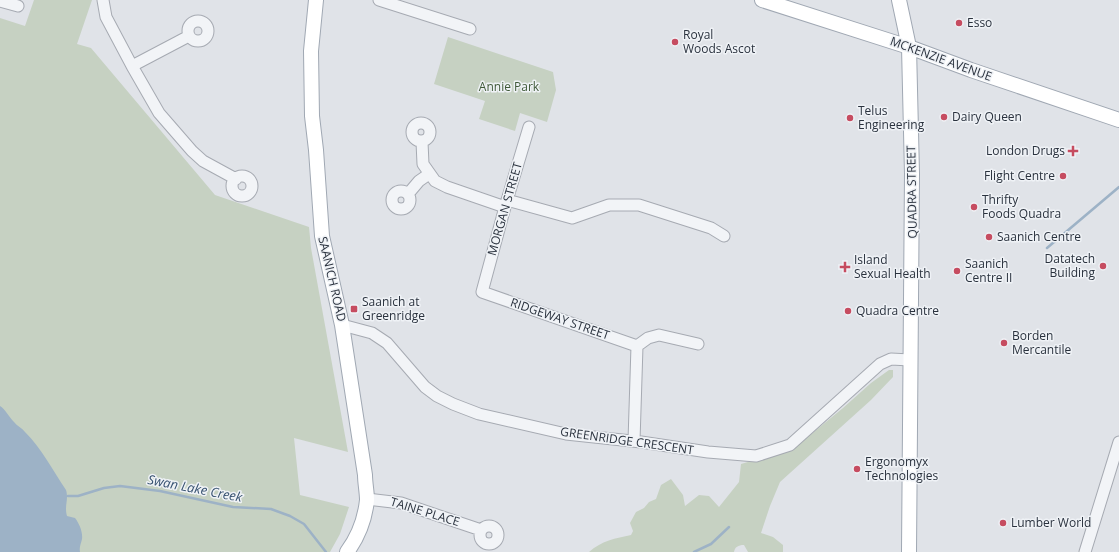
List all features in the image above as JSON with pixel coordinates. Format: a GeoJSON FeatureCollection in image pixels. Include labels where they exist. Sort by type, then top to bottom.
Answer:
{"type":"FeatureCollection","features":[{"type":"Feature","properties":{"kind":"main road","name":"SAANICH ROAD"},"geometry":{"type":"LineString","coordinates":[[316,0],[311,58],[312,116],[316,150],[320,221],[324,250],[342,325],[365,475],[367,499],[360,528],[347,552]]}},
{"type":"Feature","properties":{"kind":"main road","name":"MCKENZIE AVENUE"},"geometry":{"type":"LineString","coordinates":[[762,0],[909,47],[970,70],[1119,120]]}},
{"type":"Feature","properties":{"kind":"main road","name":"QUADRA STREET"},"geometry":{"type":"LineString","coordinates":[[899,0],[909,47],[912,178],[909,552]]}},
{"type":"Feature","properties":{"kind":"street"},"geometry":{"type":"LineString","coordinates":[[103,0],[106,17],[159,113],[192,151],[203,161],[236,179]]}},
{"type":"Feature","properties":{"kind":"street"},"geometry":{"type":"LineString","coordinates":[[379,0],[470,29]]}},
{"type":"Feature","properties":{"kind":"street"},"geometry":{"type":"LineString","coordinates":[[0,1],[18,6]]}},
{"type":"Feature","properties":{"kind":"street"},"geometry":{"type":"LineString","coordinates":[[132,66],[189,36]]}},
{"type":"Feature","properties":{"kind":"street","name":"MORGAN STREET"},"geometry":{"type":"LineString","coordinates":[[482,292],[529,128]]}},
{"type":"Feature","properties":{"kind":"street"},"geometry":{"type":"LineString","coordinates":[[422,142],[423,164],[429,174],[436,181],[447,187],[506,204],[572,218],[609,205],[639,205],[711,228],[724,236]]}},
{"type":"Feature","properties":{"kind":"street"},"geometry":{"type":"LineString","coordinates":[[408,194],[419,181],[429,174]]}},
{"type":"Feature","properties":{"kind":"street","name":"RIDGEWAY STREET"},"geometry":{"type":"LineString","coordinates":[[482,292],[637,346]]}},
{"type":"Feature","properties":{"kind":"street","name":"GREENRIDGE CRESCENT"},"geometry":{"type":"LineString","coordinates":[[342,325],[372,333],[387,343],[426,387],[437,396],[479,414],[566,434],[634,441],[708,452],[756,456],[790,445],[880,364],[890,359],[910,360]]}},
{"type":"Feature","properties":{"kind":"street"},"geometry":{"type":"LineString","coordinates":[[634,441],[637,346],[648,338],[659,335],[698,344]]}},
{"type":"Feature","properties":{"kind":"street"},"geometry":{"type":"LineString","coordinates":[[1085,552],[1119,442]]}},
{"type":"Feature","properties":{"kind":"street","name":"TAINE PLACE"},"geometry":{"type":"LineString","coordinates":[[367,499],[401,503],[481,530]]}},
{"type":"Feature","properties":{"kind":"green space"},"geometry":{"type":"Polygon","coordinates":[[[34,0],[92,0],[77,44],[91,48],[215,195],[309,227],[311,248],[348,452],[294,438],[300,495],[349,507],[340,534],[330,552],[0,552],[0,18],[25,26],[34,0]]]}},
{"type":"Feature","properties":{"kind":"green space","name":"Annie Park"},"geometry":{"type":"Polygon","coordinates":[[[448,37],[553,72],[556,90],[547,122],[520,113],[515,131],[479,119],[485,101],[434,84],[448,37]]]}},
{"type":"Feature","properties":{"kind":"green space"},"geometry":{"type":"Polygon","coordinates":[[[889,370],[893,370],[893,377],[871,400],[780,482],[761,533],[773,537],[783,545],[783,552],[748,552],[744,545],[740,545],[734,552],[589,552],[604,543],[631,535],[633,531],[630,523],[636,512],[644,508],[649,502],[656,499],[661,485],[671,479],[683,495],[685,506],[699,495],[709,496],[719,507],[739,482],[741,464],[793,449],[871,383],[889,370]]]}},
{"type":"Feature","properties":{"kind":"water"},"geometry":{"type":"Polygon","coordinates":[[[0,406],[37,446],[66,490],[67,516],[75,518],[81,531],[82,539],[80,552],[0,552],[0,406]]]}},
{"type":"Feature","properties":{"kind":"waterway","name":"Swan Lake Creek"},"geometry":{"type":"LineString","coordinates":[[1047,248],[1119,187]]}},
{"type":"Feature","properties":{"kind":"waterway","name":"Swan Lake Creek"},"geometry":{"type":"LineString","coordinates":[[68,496],[78,496],[104,488],[120,486],[160,491],[233,507],[271,509],[290,516],[304,524],[326,552]]}},
{"type":"Feature","properties":{"kind":"waterway","name":"Swan Lake Creek"},"geometry":{"type":"LineString","coordinates":[[694,552],[711,544],[729,527]]}},
{"type":"Feature","properties":{"kind":"place","name":"Esso"},"geometry":{"type":"Point","coordinates":[959,23]}},
{"type":"Feature","properties":{"kind":"place","name":"Royal Woods Ascot"},"geometry":{"type":"Point","coordinates":[675,42]}},
{"type":"Feature","properties":{"kind":"place","name":"Dairy Queen"},"geometry":{"type":"Point","coordinates":[944,117]}},
{"type":"Feature","properties":{"kind":"place","name":"Telus Engineering"},"geometry":{"type":"Point","coordinates":[850,118]}},
{"type":"Feature","properties":{"kind":"place","name":"London Drugs"},"geometry":{"type":"Point","coordinates":[1073,151]}},
{"type":"Feature","properties":{"kind":"place","name":"Flight Centre"},"geometry":{"type":"Point","coordinates":[1063,176]}},
{"type":"Feature","properties":{"kind":"place","name":"Thrifty Foods Quadra"},"geometry":{"type":"Point","coordinates":[974,207]}},
{"type":"Feature","properties":{"kind":"place","name":"Saanich Centre"},"geometry":{"type":"Point","coordinates":[989,237]}},
{"type":"Feature","properties":{"kind":"place","name":"Datatech Building"},"geometry":{"type":"Point","coordinates":[1103,266]}},
{"type":"Feature","properties":{"kind":"place","name":"Island Sexual Health"},"geometry":{"type":"Point","coordinates":[845,267]}},
{"type":"Feature","properties":{"kind":"place","name":"Saanich Centre II"},"geometry":{"type":"Point","coordinates":[957,271]}},
{"type":"Feature","properties":{"kind":"place","name":"Saanich at Greenridge"},"geometry":{"type":"Point","coordinates":[354,309]}},
{"type":"Feature","properties":{"kind":"place","name":"Quadra Centre"},"geometry":{"type":"Point","coordinates":[848,311]}},
{"type":"Feature","properties":{"kind":"place","name":"Borden Mercantile"},"geometry":{"type":"Point","coordinates":[1004,343]}},
{"type":"Feature","properties":{"kind":"place","name":"Ergonomyx Technologies"},"geometry":{"type":"Point","coordinates":[857,469]}},
{"type":"Feature","properties":{"kind":"place","name":"Lumber World"},"geometry":{"type":"Point","coordinates":[1003,523]}}]}
